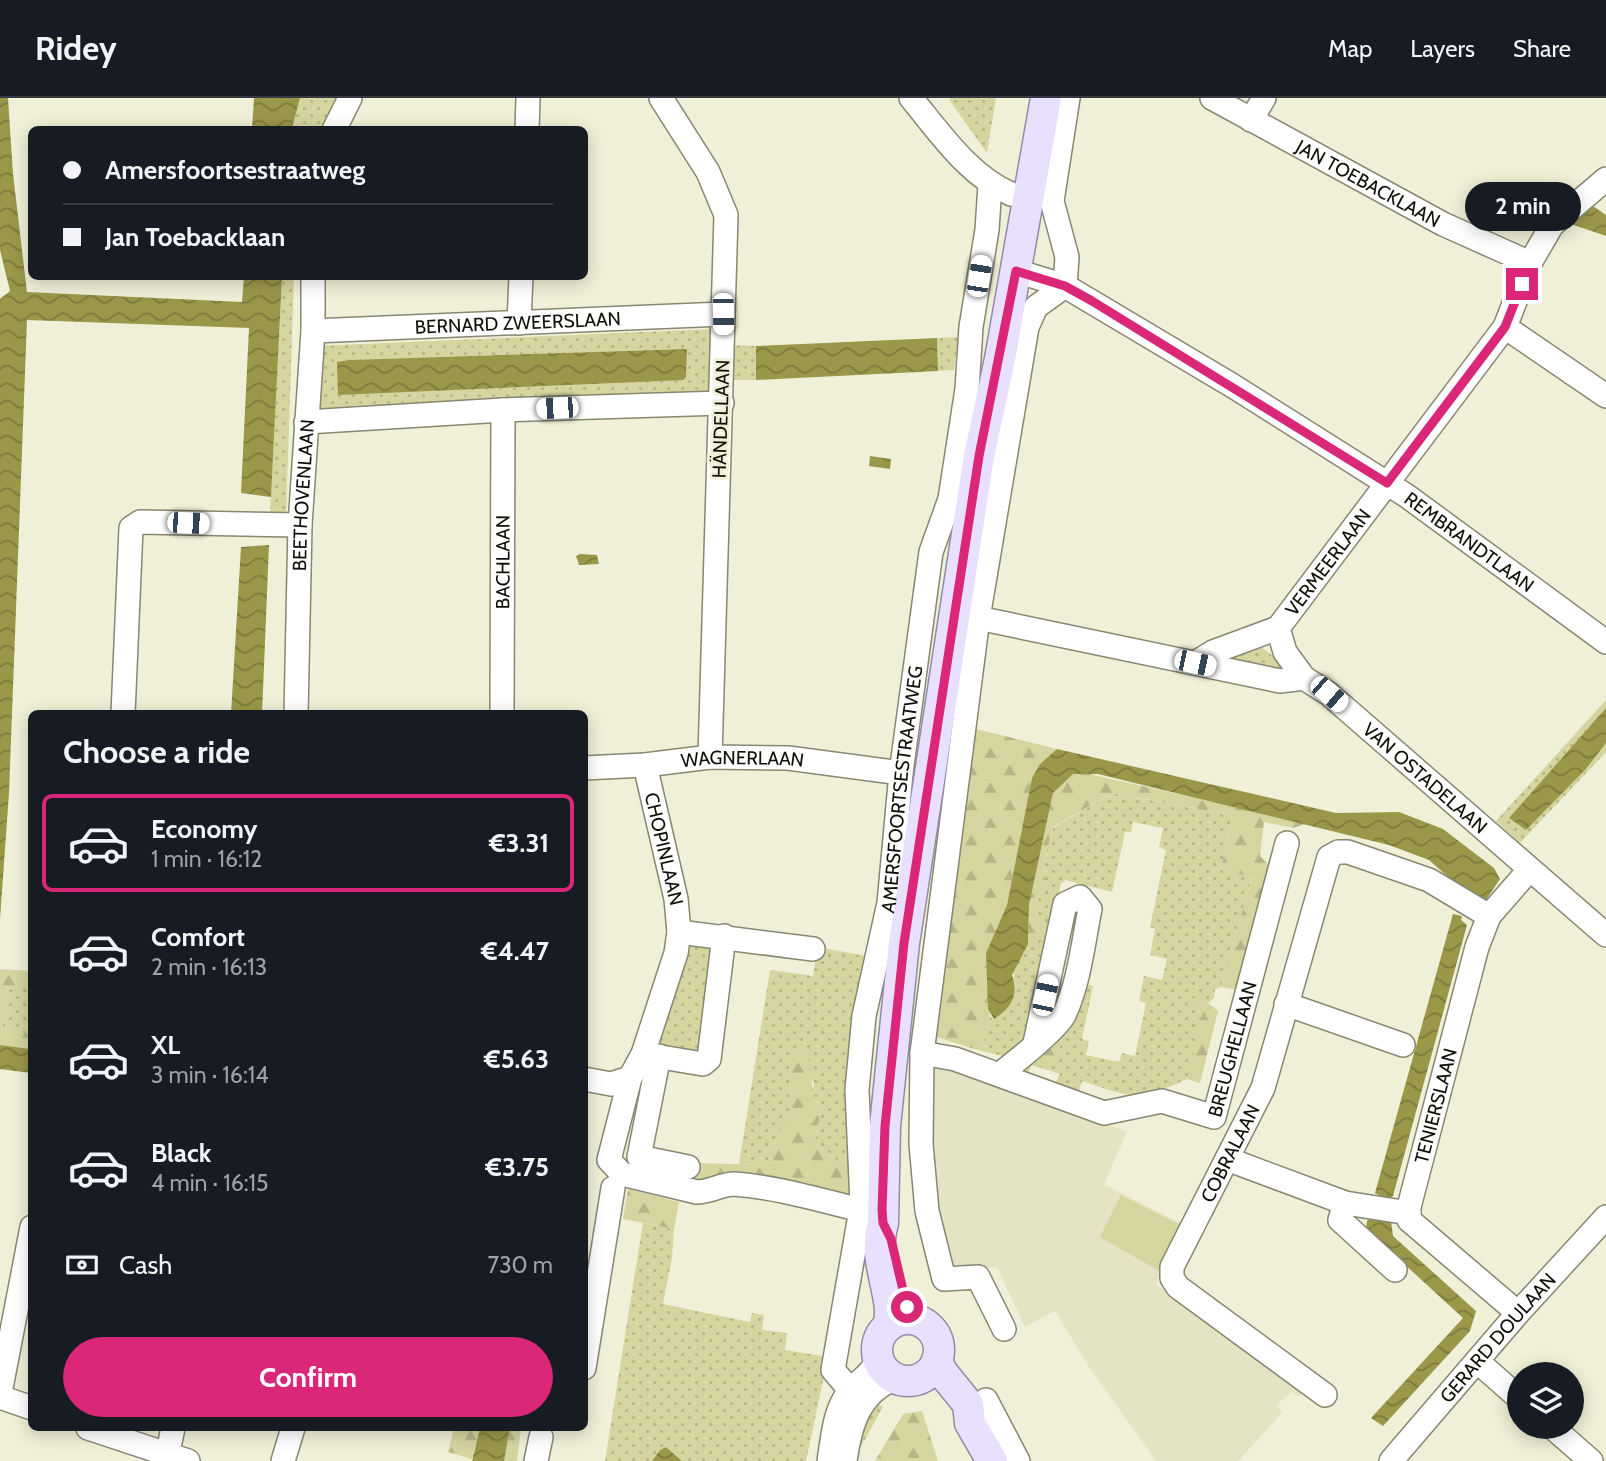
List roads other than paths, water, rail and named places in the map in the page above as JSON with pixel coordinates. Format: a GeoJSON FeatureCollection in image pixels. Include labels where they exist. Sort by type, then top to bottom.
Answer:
{"type":"FeatureCollection","features":[{"type":"Feature","properties":{"kind":"main road","name":"AMERSFOORTSESTRAATWEG"},"geometry":{"type":"LineString","coordinates":[[1007,269],[1000,190],[1027,98]]}},
{"type":"Feature","properties":{"kind":"main road","name":"AMERSFOORTSESTRAATWEG"},"geometry":{"type":"LineString","coordinates":[[907,1369],[878,1345],[902,1323],[892,1315],[872,1217],[885,1126],[904,943],[979,456],[986,351],[1046,98]]}},
{"type":"Feature","properties":{"kind":"main road"},"geometry":{"type":"LineString","coordinates":[[902,1323],[933,1332],[939,1345],[907,1369],[930,1386],[956,1415],[978,1412],[992,1461]]}},
{"type":"Feature","properties":{"kind":"street"},"geometry":{"type":"LineString","coordinates":[[336,126],[350,98]]}},
{"type":"Feature","properties":{"kind":"street"},"geometry":{"type":"LineString","coordinates":[[527,126],[528,98]]}},
{"type":"Feature","properties":{"kind":"street","name":"HÄNDELLAAN"},"geometry":{"type":"LineString","coordinates":[[662,98],[708,172],[726,215],[710,757]]}},
{"type":"Feature","properties":{"kind":"street"},"geometry":{"type":"LineString","coordinates":[[911,98],[946,141],[1000,190]]}},
{"type":"Feature","properties":{"kind":"street"},"geometry":{"type":"LineString","coordinates":[[1004,1329],[978,1277],[944,1279],[927,1211],[921,1144],[922,1053],[978,618],[1027,327],[1036,307],[1065,286],[1066,257],[1052,201],[1068,98]]}},
{"type":"Feature","properties":{"kind":"street","name":"JAN TOEBACKLAAN"},"geometry":{"type":"LineString","coordinates":[[1212,98],[1443,224],[1530,262]]}},
{"type":"Feature","properties":{"kind":"street"},"geometry":{"type":"LineString","coordinates":[[1251,120],[1264,98]]}},
{"type":"Feature","properties":{"kind":"street"},"geometry":{"type":"LineString","coordinates":[[1606,179],[1563,213],[1530,262],[1505,327],[1606,396]]}},
{"type":"Feature","properties":{"kind":"street","name":"AMERSFOORTSESTRAATWEG"},"geometry":{"type":"LineString","coordinates":[[856,1397],[833,1370],[872,1217],[857,1090],[864,1016],[889,903],[901,773],[931,552],[950,499],[967,389],[971,327],[987,230],[1000,190]]}},
{"type":"Feature","properties":{"kind":"street","name":"REMBRANDTLAAN"},"geometry":{"type":"LineString","coordinates":[[1007,269],[1065,286],[1233,386],[1387,483],[1606,642]]}},
{"type":"Feature","properties":{"kind":"street","name":"BEETHOVENLAAN"},"geometry":{"type":"LineString","coordinates":[[296,710],[300,525],[313,331],[313,280]]}},
{"type":"Feature","properties":{"kind":"street"},"geometry":{"type":"LineString","coordinates":[[519,324],[521,280]]}},
{"type":"Feature","properties":{"kind":"street","name":"BERNARD ZWEERSLAAN"},"geometry":{"type":"LineString","coordinates":[[313,331],[723,314]]}},
{"type":"Feature","properties":{"kind":"street","name":"VERMEERLAAN"},"geometry":{"type":"LineString","coordinates":[[1195,663],[1213,652],[1278,628],[1505,327]]}},
{"type":"Feature","properties":{"kind":"street"},"geometry":{"type":"LineString","coordinates":[[306,422],[503,410],[722,402]]}},
{"type":"Feature","properties":{"kind":"street","name":"BACHLAAN"},"geometry":{"type":"LineString","coordinates":[[502,710],[503,410]]}},
{"type":"Feature","properties":{"kind":"street"},"geometry":{"type":"LineString","coordinates":[[123,710],[131,528],[140,522],[300,525]]}},
{"type":"Feature","properties":{"kind":"street"},"geometry":{"type":"LineString","coordinates":[[978,618],[1280,681],[1304,678]]}},
{"type":"Feature","properties":{"kind":"street","name":"VERMEERLAAN"},"geometry":{"type":"LineString","coordinates":[[1278,628],[1285,652],[1304,678]]}},
{"type":"Feature","properties":{"kind":"street","name":"VAN OSTADELAAN"},"geometry":{"type":"LineString","coordinates":[[1304,678],[1329,694],[1606,935]]}},
{"type":"Feature","properties":{"kind":"street","name":"WAGNERLAAN"},"geometry":{"type":"LineString","coordinates":[[588,768],[645,765],[710,757],[788,758],[901,773]]}},
{"type":"Feature","properties":{"kind":"street","name":"CHOPINLAAN"},"geometry":{"type":"LineString","coordinates":[[645,765],[676,899],[679,932],[651,1055],[630,1078],[609,1160],[622,1174],[697,1192],[709,1192],[730,1184],[786,1191],[872,1217]]}},
{"type":"Feature","properties":{"kind":"street","name":"BREUGHELLAAN"},"geometry":{"type":"LineString","coordinates":[[922,1053],[955,1059],[1104,1113],[1162,1101],[1214,1117],[1287,843]]}},
{"type":"Feature","properties":{"kind":"street","name":"COBRALAAN"},"geometry":{"type":"LineString","coordinates":[[1325,1395],[1178,1287],[1172,1278],[1172,1267],[1263,1088],[1326,861],[1338,852],[1348,852],[1429,880],[1489,916]]}},
{"type":"Feature","properties":{"kind":"street","name":"TENIERSLAAN"},"geometry":{"type":"LineString","coordinates":[[1409,1213],[1477,947],[1489,916],[1529,870]]}},
{"type":"Feature","properties":{"kind":"street"},"geometry":{"type":"LineString","coordinates":[[1000,1074],[1035,1043],[1063,1017],[1077,976],[1090,909],[1080,897],[1065,904],[1035,1043]]}},
{"type":"Feature","properties":{"kind":"street","name":"CHOPINLAAN"},"geometry":{"type":"LineString","coordinates":[[679,932],[813,949]]}},
{"type":"Feature","properties":{"kind":"street"},"geometry":{"type":"LineString","coordinates":[[688,1167],[639,1157],[651,1055],[703,1064],[709,1059],[724,936]]}},
{"type":"Feature","properties":{"kind":"street"},"geometry":{"type":"LineString","coordinates":[[1286,1003],[1404,1045]]}},
{"type":"Feature","properties":{"kind":"street"},"geometry":{"type":"LineString","coordinates":[[588,1080],[611,1084],[630,1078]]}},
{"type":"Feature","properties":{"kind":"street"},"geometry":{"type":"LineString","coordinates":[[1227,1159],[1345,1203],[1409,1213],[1409,1220],[1518,1313]]}},
{"type":"Feature","properties":{"kind":"street"},"geometry":{"type":"LineString","coordinates":[[588,1343],[613,1188]]}},
{"type":"Feature","properties":{"kind":"street"},"geometry":{"type":"LineString","coordinates":[[1345,1203],[1340,1220],[1395,1270]]}},
{"type":"Feature","properties":{"kind":"street","name":"GERARD DOULAAN"},"geometry":{"type":"LineString","coordinates":[[1391,1461],[1518,1313],[1606,1217]]}},
{"type":"Feature","properties":{"kind":"street"},"geometry":{"type":"LineString","coordinates":[[28,1248],[0,1395],[28,1406]]}},
{"type":"Feature","properties":{"kind":"street"},"geometry":{"type":"LineString","coordinates":[[1476,1361],[1507,1388]]}},
{"type":"Feature","properties":{"kind":"street"},"geometry":{"type":"LineString","coordinates":[[845,1461],[856,1397],[874,1369],[907,1369]]}},
{"type":"Feature","properties":{"kind":"street"},"geometry":{"type":"LineString","coordinates":[[829,1461],[840,1408],[856,1397]]}},
{"type":"Feature","properties":{"kind":"street"},"geometry":{"type":"LineString","coordinates":[[978,1412],[1018,1461]]}},
{"type":"Feature","properties":{"kind":"street"},"geometry":{"type":"LineString","coordinates":[[96,1431],[173,1459],[173,1431]]}},
{"type":"Feature","properties":{"kind":"street"},"geometry":{"type":"LineString","coordinates":[[283,1461],[292,1431]]}},
{"type":"Feature","properties":{"kind":"street"},"geometry":{"type":"LineString","coordinates":[[1566,1439],[1591,1461]]}},
{"type":"Feature","properties":{"kind":"water"},"geometry":{"type":"Polygon","coordinates":[[[0,98],[8,98],[13,174],[27,292],[242,302],[244,280],[282,280],[271,497],[241,493],[249,328],[27,320],[9,793],[0,919],[0,299],[10,291],[0,250],[0,98]]]}},
{"type":"Feature","properties":{"kind":"water"},"geometry":{"type":"Polygon","coordinates":[[[254,98],[300,98],[293,126],[252,126],[254,98]]]}},
{"type":"Feature","properties":{"kind":"water"},"geometry":{"type":"Polygon","coordinates":[[[1590,204],[1606,215],[1606,236],[1571,224],[1590,204]]]}},
{"type":"Feature","properties":{"kind":"water"},"geometry":{"type":"Polygon","coordinates":[[[937,338],[938,371],[756,380],[756,346],[937,338]]]}},
{"type":"Feature","properties":{"kind":"water"},"geometry":{"type":"Polygon","coordinates":[[[687,349],[686,377],[683,380],[338,395],[337,362],[349,360],[687,349]]]}},
{"type":"Feature","properties":{"kind":"water"},"geometry":{"type":"Polygon","coordinates":[[[870,456],[891,459],[890,469],[869,466],[870,456]]]}},
{"type":"Feature","properties":{"kind":"water"},"geometry":{"type":"Polygon","coordinates":[[[269,545],[262,710],[231,710],[241,547],[269,545]]]}},
{"type":"Feature","properties":{"kind":"water"},"geometry":{"type":"Polygon","coordinates":[[[597,555],[599,564],[579,565],[576,556],[597,555]]]}},
{"type":"Feature","properties":{"kind":"water"},"geometry":{"type":"Polygon","coordinates":[[[1606,708],[1606,743],[1585,770],[1526,830],[1509,818],[1606,708]]]}},
{"type":"Feature","properties":{"kind":"water"},"geometry":{"type":"Polygon","coordinates":[[[1057,749],[1336,813],[1399,812],[1443,829],[1494,868],[1500,879],[1486,900],[1457,885],[1429,860],[1389,845],[1098,774],[1073,774],[1053,793],[1029,905],[1028,944],[1012,975],[1015,989],[1012,1001],[994,1019],[988,1009],[986,953],[1007,905],[1032,778],[1040,764],[1057,749]]]}},
{"type":"Feature","properties":{"kind":"water"},"geometry":{"type":"Polygon","coordinates":[[[1453,914],[1462,916],[1461,920],[1467,925],[1393,1196],[1387,1200],[1375,1193],[1453,914]]]}},
{"type":"Feature","properties":{"kind":"water"},"geometry":{"type":"Polygon","coordinates":[[[0,1045],[28,1049],[28,1073],[0,1069],[0,1045]]]}},
{"type":"Feature","properties":{"kind":"water"},"geometry":{"type":"Polygon","coordinates":[[[1371,1218],[1391,1221],[1393,1236],[1476,1311],[1470,1331],[1383,1426],[1371,1418],[1463,1318],[1366,1229],[1367,1221],[1371,1218]]]}},
{"type":"Feature","properties":{"kind":"water"},"geometry":{"type":"Polygon","coordinates":[[[479,1431],[509,1431],[504,1461],[472,1461],[479,1431]]]}},
{"type":"Feature","properties":{"kind":"water"},"geometry":{"type":"Polygon","coordinates":[[[666,1447],[682,1461],[652,1461],[660,1450],[666,1447]]]}}]}
